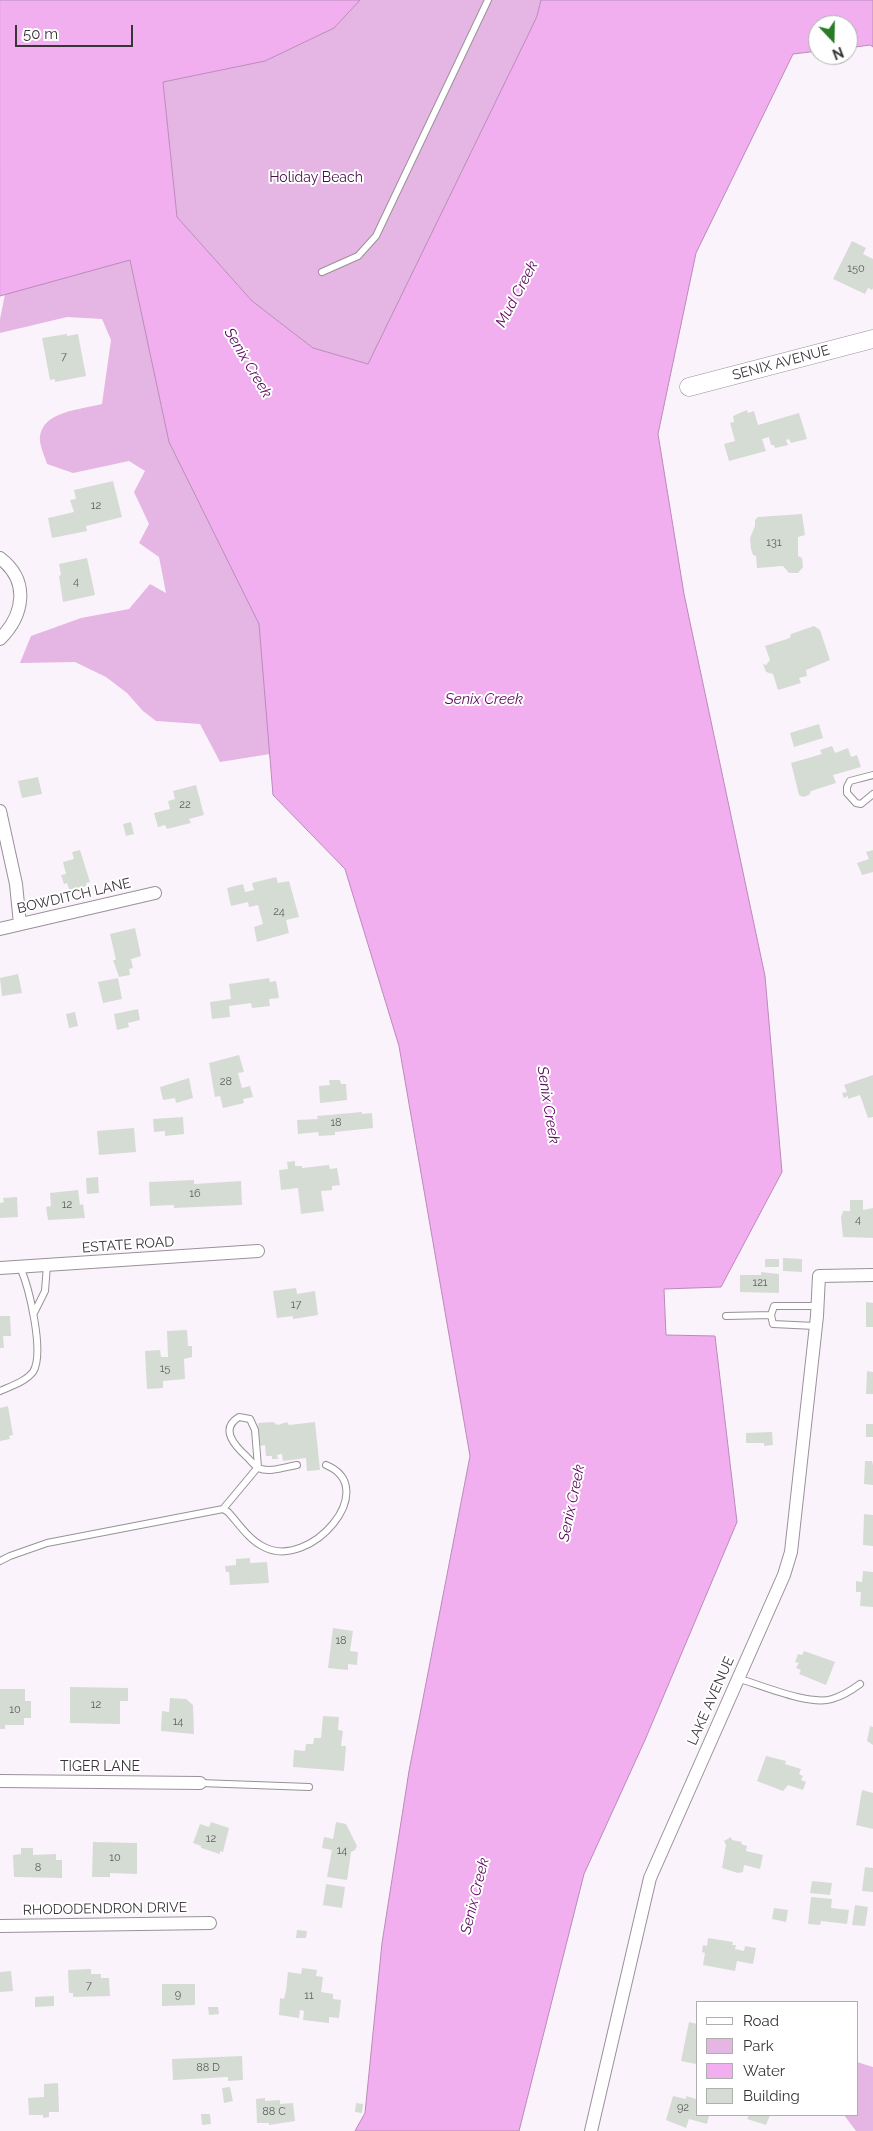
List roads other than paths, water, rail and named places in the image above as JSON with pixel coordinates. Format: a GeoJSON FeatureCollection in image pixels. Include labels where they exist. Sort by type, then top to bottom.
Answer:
{"type":"FeatureCollection","features":[{"type":"Feature","properties":{"kind":"street","name":"SENIX AVENUE"},"geometry":{"type":"LineString","coordinates":[[689,387],[873,339]]}},
{"type":"Feature","properties":{"kind":"street"},"geometry":{"type":"LineString","coordinates":[[0,558],[12,570],[20,588],[22,599],[16,620],[0,639]]}},
{"type":"Feature","properties":{"kind":"street"},"geometry":{"type":"LineString","coordinates":[[0,811],[16,884],[20,924]]}},
{"type":"Feature","properties":{"kind":"street","name":"BOWDITCH LANE"},"geometry":{"type":"LineString","coordinates":[[0,929],[155,893]]}},
{"type":"Feature","properties":{"kind":"street","name":"ESTATE ROAD"},"geometry":{"type":"LineString","coordinates":[[0,1268],[258,1251]]}},
{"type":"Feature","properties":{"kind":"street","name":"LAKE AVENUE"},"geometry":{"type":"LineString","coordinates":[[591,2131],[650,1878],[784,1575],[791,1552],[819,1276],[873,1275]]}},
{"type":"Feature","properties":{"kind":"street","name":"TIGER LANE"},"geometry":{"type":"LineString","coordinates":[[0,1781],[200,1783]]}},
{"type":"Feature","properties":{"kind":"street","name":"RHODODENDRON DRIVE"},"geometry":{"type":"LineString","coordinates":[[0,1926],[210,1923]]}},
{"type":"Feature","properties":{"kind":"lane"},"geometry":{"type":"LineString","coordinates":[[322,272],[358,256],[376,236],[488,0]]}},
{"type":"Feature","properties":{"kind":"lane"},"geometry":{"type":"LineString","coordinates":[[873,774],[850,781],[846,786],[847,793],[856,803],[862,804],[873,794]]}},
{"type":"Feature","properties":{"kind":"lane"},"geometry":{"type":"LineString","coordinates":[[34,1313],[44,1291],[47,1265]]}},
{"type":"Feature","properties":{"kind":"lane"},"geometry":{"type":"LineString","coordinates":[[0,1391],[28,1378],[37,1364],[34,1313],[28,1285],[20,1267]]}},
{"type":"Feature","properties":{"kind":"lane"},"geometry":{"type":"LineString","coordinates":[[815,1326],[773,1324],[771,1315],[774,1306],[817,1306]]}},
{"type":"Feature","properties":{"kind":"lane"},"geometry":{"type":"LineString","coordinates":[[726,1316],[771,1315]]}},
{"type":"Feature","properties":{"kind":"lane"},"geometry":{"type":"LineString","coordinates":[[223,1510],[258,1467],[254,1424],[250,1419],[239,1417],[231,1424],[230,1436],[236,1447],[258,1467],[268,1470],[296,1465]]}},
{"type":"Feature","properties":{"kind":"lane"},"geometry":{"type":"LineString","coordinates":[[0,1561],[23,1550],[47,1543],[223,1510],[228,1512],[256,1542],[265,1548],[288,1552],[297,1551],[327,1531],[342,1513],[347,1499],[347,1492],[341,1474],[326,1465]]}},
{"type":"Feature","properties":{"kind":"lane"},"geometry":{"type":"LineString","coordinates":[[737,1678],[804,1699],[819,1701],[833,1699],[860,1684]]}},
{"type":"Feature","properties":{"kind":"lane"},"geometry":{"type":"LineString","coordinates":[[200,1783],[309,1787]]}},
{"type":"Feature","properties":{"kind":"water","name":"Senix Creek"},"geometry":{"type":"Polygon","coordinates":[[[0,0],[360,0],[334,28],[265,61],[163,82],[177,217],[252,301],[313,348],[368,364],[531,29],[541,0],[873,0],[873,47],[870,45],[858,47],[858,15],[808,15],[808,52],[793,54],[696,253],[658,434],[684,594],[765,976],[782,1172],[721,1287],[664,1289],[666,1335],[715,1336],[737,1522],[645,1740],[584,1874],[519,2131],[355,2131],[365,2113],[382,1943],[409,1771],[470,1456],[399,1046],[345,869],[273,795],[259,624],[169,442],[130,260],[0,296],[0,0]]]}},
{"type":"Feature","properties":{"kind":"park label","name":"Holiday Beach"},"geometry":{"type":"Point","coordinates":[316,178]}},
{"type":"Feature","properties":{"kind":"water label","name":"Mud Creek"},"geometry":{"type":"Point","coordinates":[517,294]}}]}
